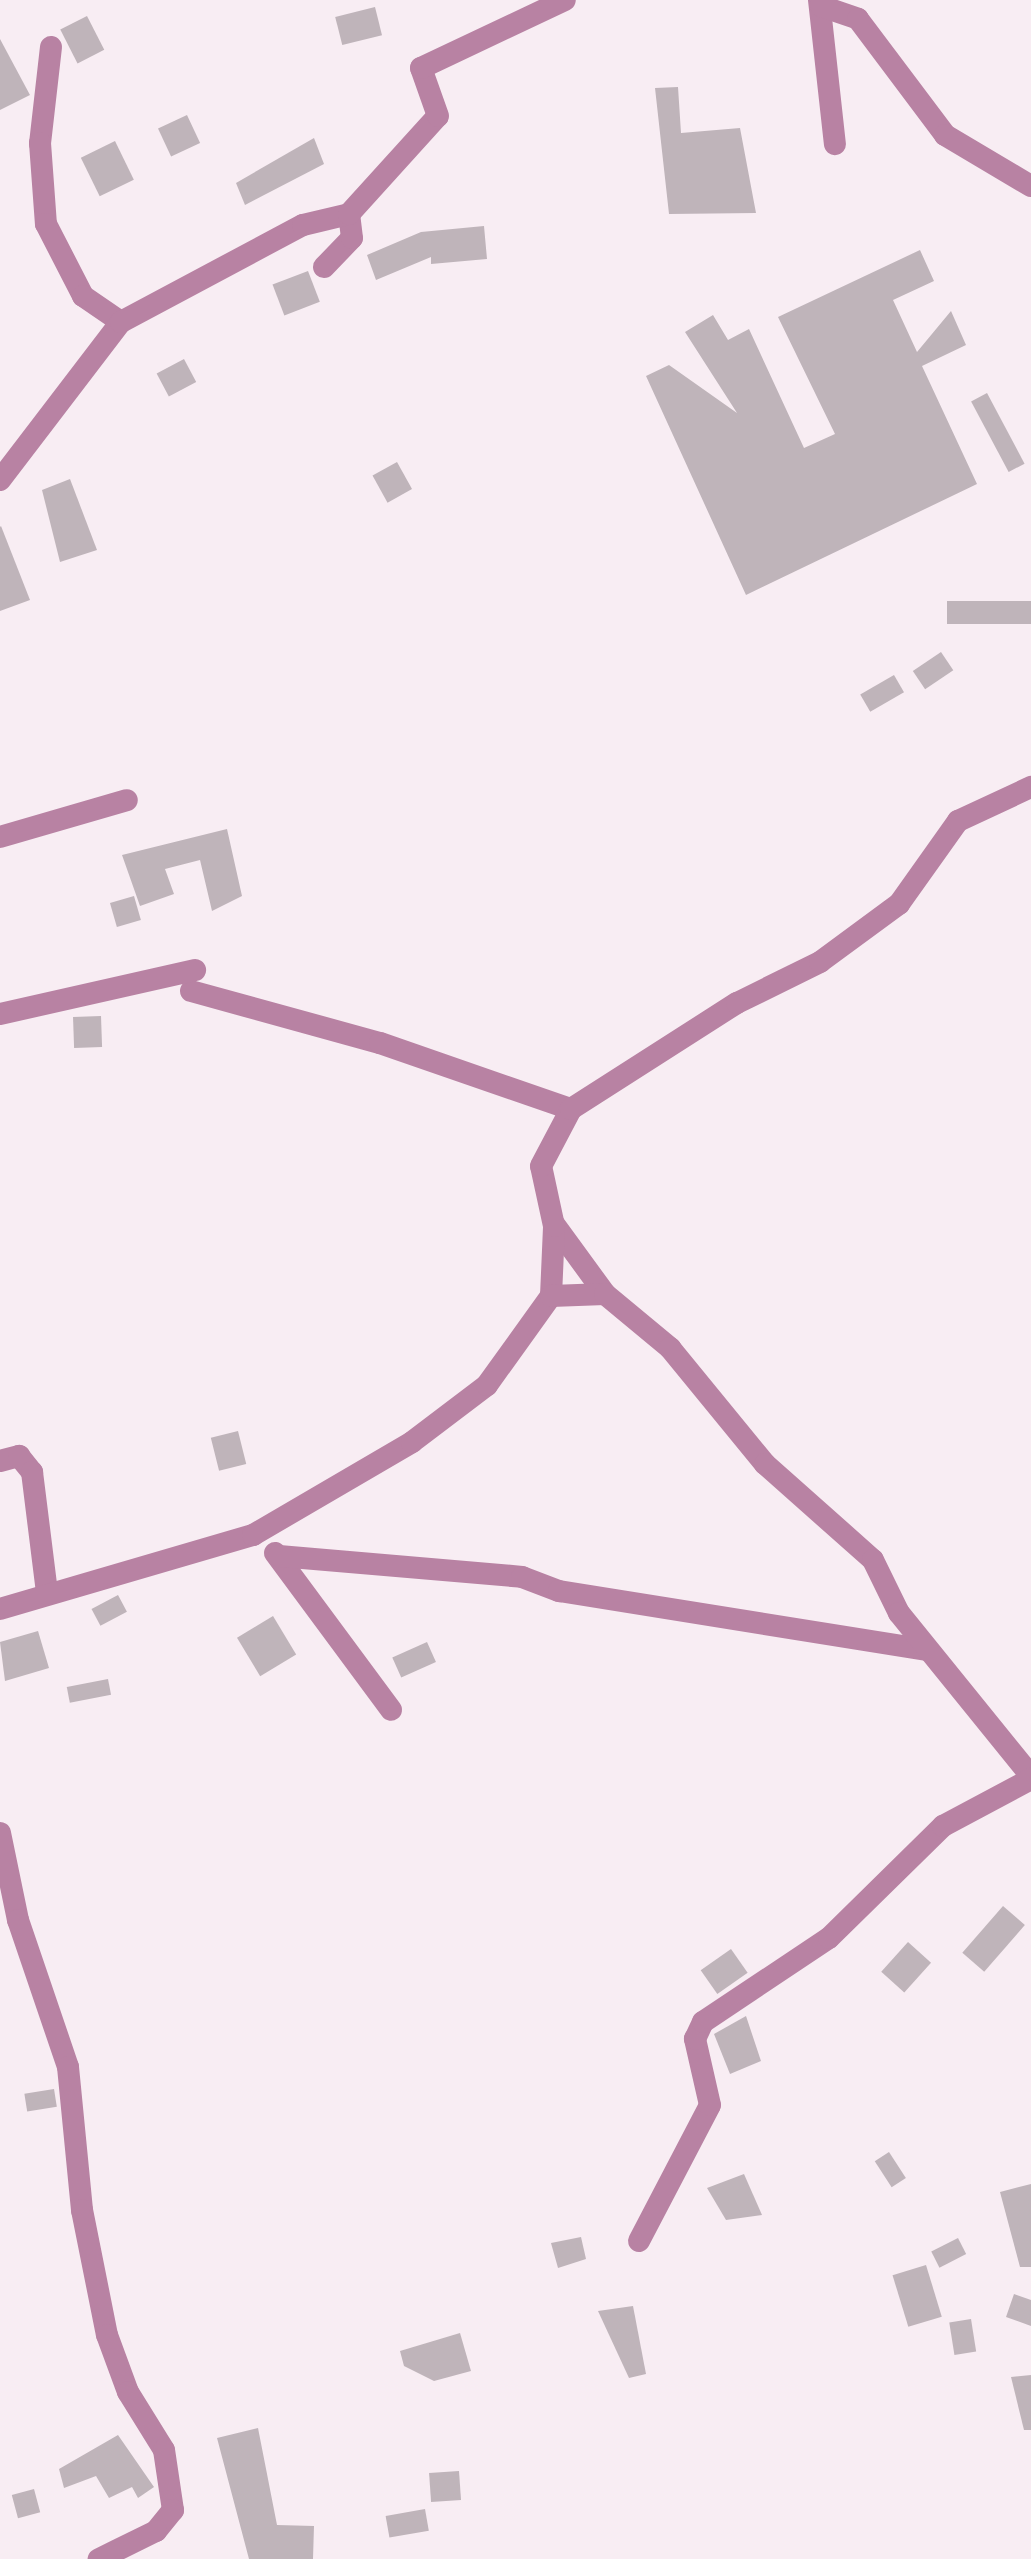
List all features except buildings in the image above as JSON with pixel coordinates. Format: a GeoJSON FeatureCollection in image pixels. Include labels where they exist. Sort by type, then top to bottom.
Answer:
{"type":"FeatureCollection","features":[{"type":"Feature","properties":{"kind":"street"},"geometry":{"type":"LineString","coordinates":[[0,480],[121,322],[303,225],[350,214],[438,116],[421,68],[566,0]]}},
{"type":"Feature","properties":{"kind":"street"},"geometry":{"type":"LineString","coordinates":[[836,144],[820,3],[858,19],[944,135],[1031,186]]}},
{"type":"Feature","properties":{"kind":"street"},"geometry":{"type":"LineString","coordinates":[[51,47],[40,143],[46,224],[82,296],[121,322]]}},
{"type":"Feature","properties":{"kind":"street"},"geometry":{"type":"LineString","coordinates":[[324,267],[352,238],[350,214]]}},
{"type":"Feature","properties":{"kind":"street"},"geometry":{"type":"LineString","coordinates":[[0,1609],[47,1592],[253,1535],[412,1442],[488,1385],[551,1296],[554,1224],[541,1166],[571,1109],[737,1003],[820,962],[899,904],[958,820],[1031,787]]}},
{"type":"Feature","properties":{"kind":"street"},"geometry":{"type":"LineString","coordinates":[[0,837],[128,800]]}},
{"type":"Feature","properties":{"kind":"street"},"geometry":{"type":"LineString","coordinates":[[0,1014],[193,981],[571,1109]]}},
{"type":"Feature","properties":{"kind":"street"},"geometry":{"type":"LineString","coordinates":[[554,1224],[605,1294],[670,1348],[765,1464],[872,1560],[926,1650],[1031,1778],[943,1826],[829,1938],[704,2022],[695,2040],[710,2105],[639,2241]]}},
{"type":"Feature","properties":{"kind":"street"},"geometry":{"type":"LineString","coordinates":[[551,1296],[605,1294]]}},
{"type":"Feature","properties":{"kind":"street"},"geometry":{"type":"LineString","coordinates":[[0,1461],[19,1456],[32,1472],[47,1592]]}},
{"type":"Feature","properties":{"kind":"street"},"geometry":{"type":"LineString","coordinates":[[253,1535],[279,1556],[391,1710]]}},
{"type":"Feature","properties":{"kind":"street"},"geometry":{"type":"LineString","coordinates":[[279,1556],[522,1577],[559,1591],[926,1650]]}},
{"type":"Feature","properties":{"kind":"street"},"geometry":{"type":"LineString","coordinates":[[0,1833],[18,1920],[68,2067],[82,2210],[107,2336],[164,2450],[173,2510],[156,2532],[99,2559]]}}]}
